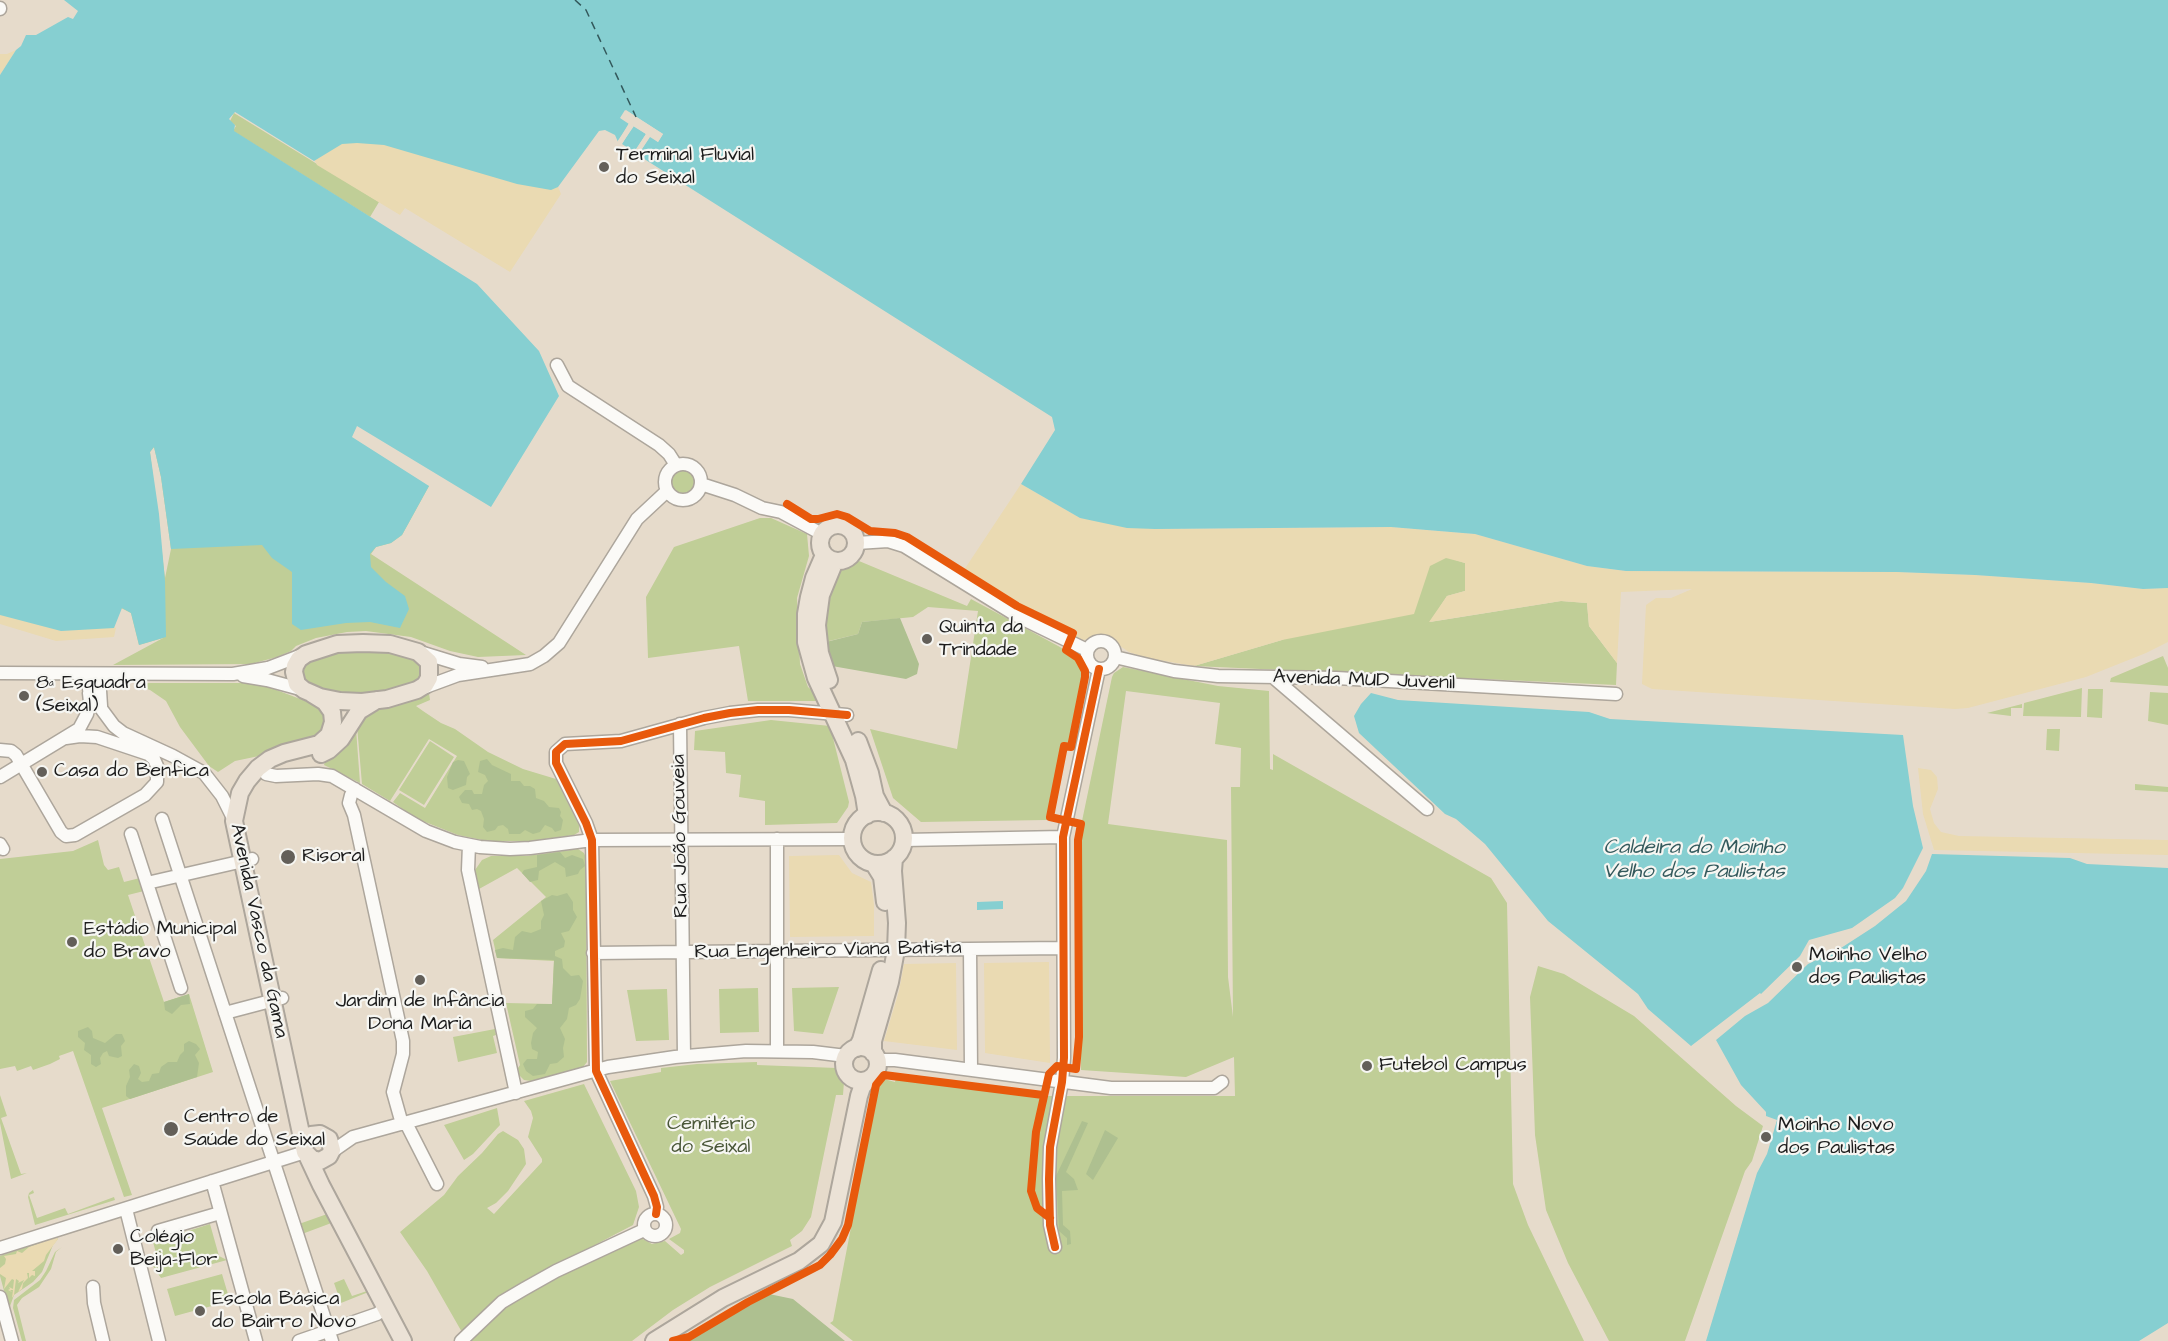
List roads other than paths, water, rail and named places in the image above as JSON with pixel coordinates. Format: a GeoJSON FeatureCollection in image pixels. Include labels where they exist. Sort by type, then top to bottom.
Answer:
{"type":"FeatureCollection","features":[{"type":"Feature","properties":{"kind":"main road"},"geometry":{"type":"LineString","coordinates":[[839,524],[851,530],[857,543],[855,551],[843,561],[830,558],[820,549],[822,534],[832,525],[839,524]]}},
{"type":"Feature","properties":{"kind":"main road"},"geometry":{"type":"LineString","coordinates":[[830,558],[814,578],[806,614],[805,629],[809,659],[832,712],[861,747],[875,796],[875,814]]}},
{"type":"Feature","properties":{"kind":"main road"},"geometry":{"type":"LineString","coordinates":[[239,821],[240,793],[258,768],[284,753],[319,744],[329,735],[333,722],[332,712],[325,702],[308,692],[297,684],[294,672],[299,659],[306,654],[337,645],[390,644],[418,652],[425,657],[430,671],[425,685],[417,690],[377,700],[340,701],[308,692]]}},
{"type":"Feature","properties":{"kind":"main road"},"geometry":{"type":"LineString","coordinates":[[239,821],[250,795],[266,774],[284,763],[329,750],[341,739],[359,711],[377,700]]}},
{"type":"Feature","properties":{"kind":"main road"},"geometry":{"type":"LineString","coordinates":[[875,814],[891,816],[901,826],[904,840],[903,847],[894,858],[888,862],[874,864],[861,858],[856,852],[852,839],[856,825],[875,814]]}},
{"type":"Feature","properties":{"kind":"main road","name":"Avenida Vasco da Gama"},"geometry":{"type":"LineString","coordinates":[[239,821],[277,999],[306,1151],[403,1341]]}},
{"type":"Feature","properties":{"kind":"main road"},"geometry":{"type":"LineString","coordinates":[[654,1341],[723,1298],[799,1261],[821,1244],[833,1222],[862,1087],[859,1078],[845,1068],[851,1052],[861,1040],[890,950],[897,911],[894,858]]}},
{"type":"Feature","properties":{"kind":"main road"},"geometry":{"type":"LineString","coordinates":[[644,1341],[696,1302],[805,1246],[814,1237],[826,1214],[850,1092],[859,1078],[876,1071],[873,1041],[890,981],[890,950],[885,898],[882,877],[874,864]]}},
{"type":"Feature","properties":{"kind":"main road","name":"Avenida Vasco da Gama"},"geometry":{"type":"LineString","coordinates":[[277,999],[308,1116],[312,1125],[322,1134]]}},
{"type":"Feature","properties":{"kind":"main road"},"geometry":{"type":"LineString","coordinates":[[851,1052],[866,1048],[875,1056]]}},
{"type":"Feature","properties":{"kind":"main road"},"geometry":{"type":"LineString","coordinates":[[322,1134],[331,1142],[330,1155],[323,1160],[316,1161],[306,1151],[311,1136],[322,1134]]}},
{"type":"Feature","properties":{"kind":"main road","name":"Avenida Vasco da Gama"},"geometry":{"type":"LineString","coordinates":[[329,1200],[325,1178],[330,1155]]}},
{"type":"Feature","properties":{"kind":"street"},"geometry":{"type":"LineString","coordinates":[[557,365],[568,386],[659,445],[676,465]]}},
{"type":"Feature","properties":{"kind":"street"},"geometry":{"type":"LineString","coordinates":[[683,463],[697,470],[701,477],[701,484],[695,496],[683,501],[671,496],[664,484],[669,470],[683,463]]}},
{"type":"Feature","properties":{"kind":"street"},"geometry":{"type":"LineString","coordinates":[[701,484],[735,495],[762,508],[782,512],[822,534]]}},
{"type":"Feature","properties":{"kind":"street"},"geometry":{"type":"LineString","coordinates":[[417,690],[458,675],[530,664],[544,656],[559,643],[637,519],[667,491]]}},
{"type":"Feature","properties":{"kind":"street"},"geometry":{"type":"LineString","coordinates":[[857,543],[888,542],[904,546],[1019,617],[1087,650]]}},
{"type":"Feature","properties":{"kind":"street"},"geometry":{"type":"LineString","coordinates":[[1097,641],[1106,641],[1113,648],[1115,657],[1108,667],[1099,669],[1088,662],[1087,650],[1097,641]]}},
{"type":"Feature","properties":{"kind":"street"},"geometry":{"type":"LineString","coordinates":[[418,652],[459,664],[498,670]]}},
{"type":"Feature","properties":{"kind":"street"},"geometry":{"type":"LineString","coordinates":[[0,673],[233,674],[268,668],[306,654]]}},
{"type":"Feature","properties":{"kind":"street","name":"Avenida MUD Juvenil"},"geometry":{"type":"LineString","coordinates":[[1115,657],[1193,674],[1336,678],[1616,694]]}},
{"type":"Feature","properties":{"kind":"street"},"geometry":{"type":"LineString","coordinates":[[1055,1247],[1050,1225],[1050,1147],[1062,1082],[1063,837],[1099,669]]}},
{"type":"Feature","properties":{"kind":"street"},"geometry":{"type":"LineString","coordinates":[[233,674],[267,680],[308,692]]}},
{"type":"Feature","properties":{"kind":"street"},"geometry":{"type":"LineString","coordinates":[[93,675],[102,711]]}},
{"type":"Feature","properties":{"kind":"street","name":"Avenida Vasco da Gama"},"geometry":{"type":"LineString","coordinates":[[93,675],[89,689],[102,711],[123,734],[173,756],[204,773],[239,821]]}},
{"type":"Feature","properties":{"kind":"street"},"geometry":{"type":"LineString","coordinates":[[1274,678],[1274,691]]}},
{"type":"Feature","properties":{"kind":"street"},"geometry":{"type":"LineString","coordinates":[[1274,678],[1427,809]]}},
{"type":"Feature","properties":{"kind":"street"},"geometry":{"type":"LineString","coordinates":[[0,777],[79,729],[90,702],[89,689]]}},
{"type":"Feature","properties":{"kind":"street"},"geometry":{"type":"LineString","coordinates":[[656,1214],[654,1196],[596,1071],[592,840],[556,763],[555,755],[558,748],[570,743],[627,740],[680,724],[730,713],[758,710],[832,712]]}},
{"type":"Feature","properties":{"kind":"street","name":"Rua João Gouveia"},"geometry":{"type":"LineString","coordinates":[[680,724],[684,1056]]}},
{"type":"Feature","properties":{"kind":"street"},"geometry":{"type":"LineString","coordinates":[[0,750],[14,752],[61,832],[66,836],[75,835],[145,795],[155,785],[158,777],[156,762],[143,752],[97,737],[66,738]]}},
{"type":"Feature","properties":{"kind":"street"},"geometry":{"type":"LineString","coordinates":[[266,774],[276,776],[325,774],[338,779],[426,831],[469,845],[510,849],[592,840],[852,839]]}},
{"type":"Feature","properties":{"kind":"street"},"geometry":{"type":"LineString","coordinates":[[355,789],[349,799],[350,808],[354,815],[403,1041],[393,1092],[404,1124],[436,1184]]}},
{"type":"Feature","properties":{"kind":"street"},"geometry":{"type":"LineString","coordinates":[[354,815],[360,805],[369,798]]}},
{"type":"Feature","properties":{"kind":"street"},"geometry":{"type":"LineString","coordinates":[[162,819],[331,1335]]}},
{"type":"Feature","properties":{"kind":"street"},"geometry":{"type":"LineString","coordinates":[[131,834],[181,988]]}},
{"type":"Feature","properties":{"kind":"street"},"geometry":{"type":"LineString","coordinates":[[904,840],[1063,837]]}},
{"type":"Feature","properties":{"kind":"street"},"geometry":{"type":"LineString","coordinates":[[777,839],[777,1051]]}},
{"type":"Feature","properties":{"kind":"street"},"geometry":{"type":"LineString","coordinates":[[469,845],[468,870],[516,1093]]}},
{"type":"Feature","properties":{"kind":"street"},"geometry":{"type":"LineString","coordinates":[[147,883],[247,860]]}},
{"type":"Feature","properties":{"kind":"street","name":"Rua Engenheiro Viana Batista"},"geometry":{"type":"LineString","coordinates":[[593,953],[1063,948]]}},
{"type":"Feature","properties":{"kind":"street"},"geometry":{"type":"LineString","coordinates":[[970,950],[971,1069]]}},
{"type":"Feature","properties":{"kind":"street"},"geometry":{"type":"LineString","coordinates":[[225,1012],[277,999]]}},
{"type":"Feature","properties":{"kind":"street"},"geometry":{"type":"LineString","coordinates":[[322,1134],[353,1137],[596,1071],[642,1061],[684,1056],[777,1051],[851,1052]]}},
{"type":"Feature","properties":{"kind":"street"},"geometry":{"type":"LineString","coordinates":[[875,1056],[1111,1088],[1214,1088],[1222,1082]]}},
{"type":"Feature","properties":{"kind":"street"},"geometry":{"type":"LineString","coordinates":[[330,1155],[353,1137]]}},
{"type":"Feature","properties":{"kind":"street"},"geometry":{"type":"LineString","coordinates":[[0,1248],[306,1151]]}},
{"type":"Feature","properties":{"kind":"street"},"geometry":{"type":"LineString","coordinates":[[212,1181],[256,1341]]}},
{"type":"Feature","properties":{"kind":"street"},"geometry":{"type":"LineString","coordinates":[[126,1209],[159,1341]]}},
{"type":"Feature","properties":{"kind":"street"},"geometry":{"type":"LineString","coordinates":[[156,1235],[158,1231],[220,1213]]}},
{"type":"Feature","properties":{"kind":"street"},"geometry":{"type":"LineString","coordinates":[[644,1230],[647,1217],[656,1214]]}},
{"type":"Feature","properties":{"kind":"street"},"geometry":{"type":"LineString","coordinates":[[644,1230],[653,1236],[664,1232],[665,1220],[656,1214]]}},
{"type":"Feature","properties":{"kind":"street"},"geometry":{"type":"LineString","coordinates":[[461,1341],[502,1302],[557,1270],[644,1230]]}},
{"type":"Feature","properties":{"kind":"street"},"geometry":{"type":"LineString","coordinates":[[93,1287],[94,1303],[104,1341]]}},
{"type":"Feature","properties":{"kind":"street"},"geometry":{"type":"LineString","coordinates":[[0,1297],[12,1341]]}},
{"type":"Feature","properties":{"kind":"street"},"geometry":{"type":"LineString","coordinates":[[299,1341],[331,1335],[386,1308]]}},
{"type":"Feature","properties":{"kind":"water"},"geometry":{"type":"Polygon","coordinates":[[[64,0],[2168,0],[2168,588],[2143,589],[2091,583],[1897,572],[1626,571],[1587,566],[1475,534],[1391,527],[1127,528],[1080,518],[1021,484],[1055,430],[1052,417],[638,155],[650,136],[658,142],[663,134],[626,110],[621,118],[629,123],[618,142],[615,135],[605,130],[599,131],[558,187],[551,190],[517,184],[384,145],[342,144],[314,161],[235,112],[229,119],[235,125],[234,131],[477,284],[539,351],[559,396],[491,507],[357,426],[352,437],[429,486],[402,535],[391,543],[376,547],[370,554],[371,567],[405,596],[409,609],[400,628],[370,622],[301,630],[292,624],[292,572],[272,558],[262,545],[171,549],[161,477],[154,447],[150,452],[165,581],[166,637],[139,645],[131,613],[122,608],[114,628],[61,631],[0,615],[0,75],[21,46],[26,35],[36,35],[68,17],[73,19],[78,11],[64,0]]]}},
{"type":"Feature","properties":{"kind":"water"},"geometry":{"type":"Polygon","coordinates":[[[633,126],[646,134],[634,152],[622,144],[633,126]]]}},
{"type":"Feature","properties":{"kind":"water","name":"Caldeira do Moinho Velho dos Paulistas"},"geometry":{"type":"Polygon","coordinates":[[[1371,693],[1398,700],[1589,712],[1610,719],[1903,735],[1913,806],[1923,848],[1903,888],[1895,898],[1852,928],[1809,940],[1800,956],[1761,994],[1691,1046],[1648,1009],[1638,994],[1548,921],[1485,844],[1456,819],[1445,814],[1359,733],[1354,716],[1371,693]]]}},
{"type":"Feature","properties":{"kind":"water"},"geometry":{"type":"Polygon","coordinates":[[[1932,854],[2070,858],[2087,864],[2168,868],[2168,1323],[2139,1341],[1706,1341],[1757,1173],[1767,1154],[1777,1120],[1766,1116],[1766,1112],[1741,1085],[1716,1040],[1745,1016],[1768,1003],[1808,964],[1841,948],[1875,926],[1906,901],[1926,871],[1932,854]]]}},
{"type":"Feature","properties":{"kind":"water"},"geometry":{"type":"Polygon","coordinates":[[[1003,901],[1003,909],[977,910],[977,902],[1003,901]]]}},
{"type":"Feature","properties":{"kind":"place","name":"Terminal Fluvial do Seixal"},"geometry":{"type":"Point","coordinates":[604,167]}},
{"type":"Feature","properties":{"kind":"place","name":"Quinta da Trindade"},"geometry":{"type":"Point","coordinates":[927,639]}},
{"type":"Feature","properties":{"kind":"place","name":"8ª Esquadra (Seixal)"},"geometry":{"type":"Point","coordinates":[24,696]}},
{"type":"Feature","properties":{"kind":"place","name":"Casa do Benfica"},"geometry":{"type":"Point","coordinates":[42,772]}},
{"type":"Feature","properties":{"kind":"place","name":"Risoral"},"geometry":{"type":"Point","coordinates":[288,857]}},
{"type":"Feature","properties":{"kind":"place","name":"Estádio Municipal do Bravo"},"geometry":{"type":"Point","coordinates":[72,942]}},
{"type":"Feature","properties":{"kind":"place","name":"Moinho Velho dos Paulistas"},"geometry":{"type":"Point","coordinates":[1797,967]}},
{"type":"Feature","properties":{"kind":"place","name":"Jardim de Infância Dona Maria"},"geometry":{"type":"Point","coordinates":[420,980]}},
{"type":"Feature","properties":{"kind":"place","name":"Futebol Campus"},"geometry":{"type":"Point","coordinates":[1367,1066]}},
{"type":"Feature","properties":{"kind":"place","name":"Centro de Saúde do Seixal"},"geometry":{"type":"Point","coordinates":[171,1129]}},
{"type":"Feature","properties":{"kind":"place","name":"Moinho Novo dos Paulistas"},"geometry":{"type":"Point","coordinates":[1766,1137]}},
{"type":"Feature","properties":{"kind":"place","name":"Colégio Beija-Flor"},"geometry":{"type":"Point","coordinates":[118,1249]}},
{"type":"Feature","properties":{"kind":"place","name":"Escola Básica do Bairro Novo"},"geometry":{"type":"Point","coordinates":[200,1311]}},
{"type":"Feature","properties":{"kind":"park label","name":"Cemitério do Seixal"},"geometry":{"type":"Point","coordinates":[711,1136]}}]}
